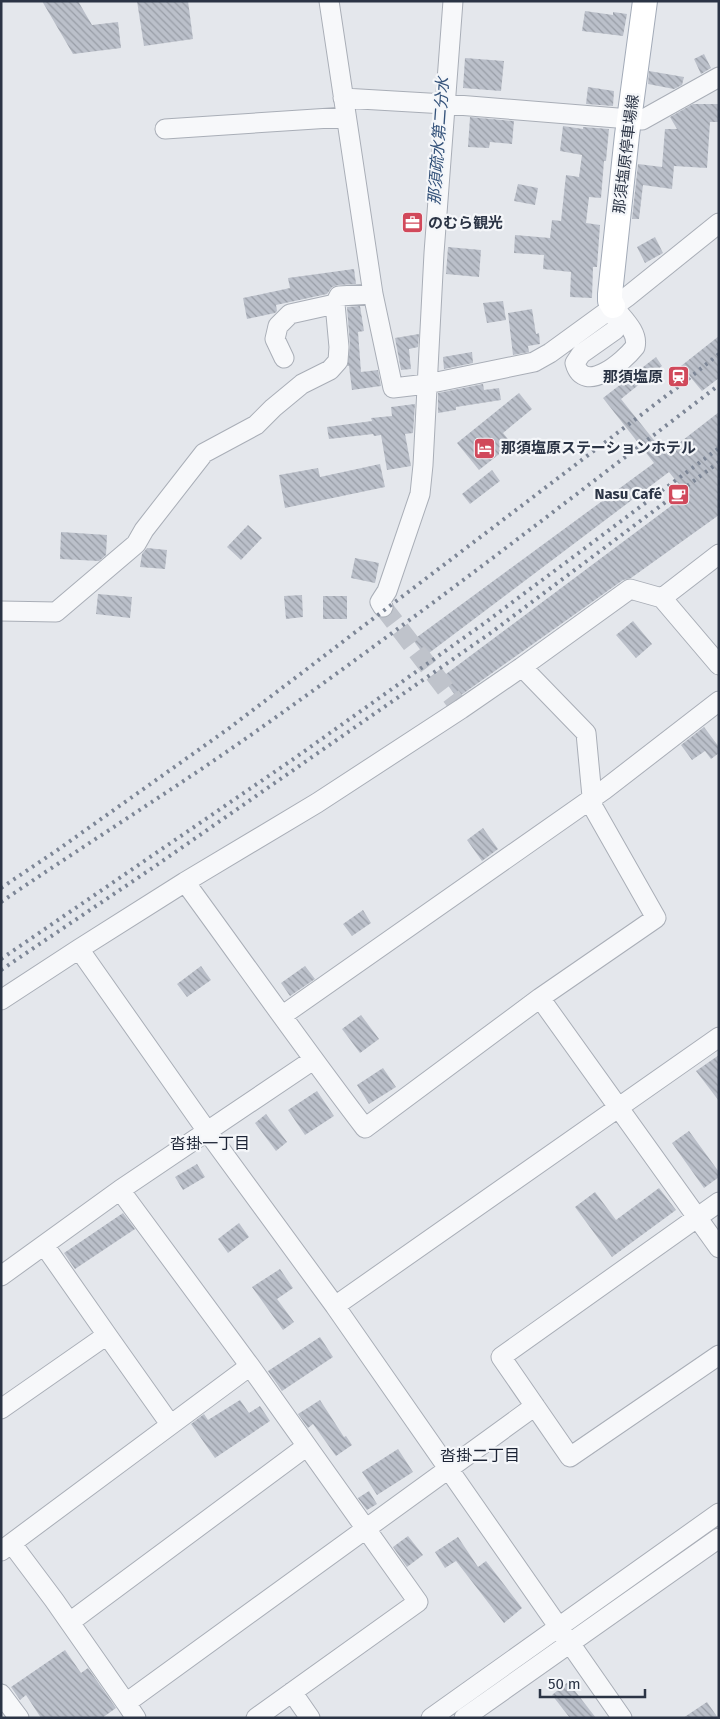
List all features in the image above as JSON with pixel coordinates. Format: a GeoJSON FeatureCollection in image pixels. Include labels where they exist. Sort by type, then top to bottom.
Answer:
{"type":"FeatureCollection","features":[{"type":"Feature","properties":{"kind":"main road","name":"那須塩原停車場線"},"geometry":{"type":"LineString","coordinates":[[613,306],[610,301],[610,294],[627,135],[645,1]]}},
{"type":"Feature","properties":{"kind":"street"},"geometry":{"type":"LineString","coordinates":[[329,1],[373,294],[393,388],[427,384],[534,362],[550,353],[652,277],[719,223]]}},
{"type":"Feature","properties":{"kind":"street"},"geometry":{"type":"LineString","coordinates":[[383,607],[380,602],[387,590],[420,494],[453,1]]}},
{"type":"Feature","properties":{"kind":"street"},"geometry":{"type":"LineString","coordinates":[[343,98],[445,104],[642,120],[719,76]]}},
{"type":"Feature","properties":{"kind":"street"},"geometry":{"type":"LineString","coordinates":[[165,129],[346,117]]}},
{"type":"Feature","properties":{"kind":"street"},"geometry":{"type":"LineString","coordinates":[[1,611],[56,612],[136,544],[144,530],[204,453],[256,425],[302,384],[330,370],[338,361],[339,348],[335,304],[339,296],[373,294]]}},
{"type":"Feature","properties":{"kind":"street"},"geometry":{"type":"LineString","coordinates":[[284,358],[275,339],[278,326],[290,314],[335,304]]}},
{"type":"Feature","properties":{"kind":"street"},"geometry":{"type":"LineString","coordinates":[[613,306],[633,331],[636,337],[635,347],[615,366],[592,378],[585,377],[578,370],[575,363],[581,354],[615,330],[618,325],[613,306]]}},
{"type":"Feature","properties":{"kind":"street"},"geometry":{"type":"LineString","coordinates":[[662,598],[719,554]]}},
{"type":"Feature","properties":{"kind":"street"},"geometry":{"type":"LineString","coordinates":[[1,1000],[185,882],[317,803],[461,709],[630,589],[662,598],[719,665]]}},
{"type":"Feature","properties":{"kind":"street"},"geometry":{"type":"LineString","coordinates":[[185,882],[283,1015],[313,1060],[365,1128],[540,998],[656,918],[593,807],[586,733],[522,667]]}},
{"type":"Feature","properties":{"kind":"street"},"geometry":{"type":"LineString","coordinates":[[283,1015],[592,798],[719,701]]}},
{"type":"Feature","properties":{"kind":"street"},"geometry":{"type":"LineString","coordinates":[[79,949],[335,1306],[622,1718]]}},
{"type":"Feature","properties":{"kind":"street"},"geometry":{"type":"LineString","coordinates":[[540,998],[719,1248]]}},
{"type":"Feature","properties":{"kind":"street"},"geometry":{"type":"LineString","coordinates":[[335,1306],[719,1037]]}},
{"type":"Feature","properties":{"kind":"street"},"geometry":{"type":"LineString","coordinates":[[1,1276],[120,1190],[313,1060]]}},
{"type":"Feature","properties":{"kind":"street"},"geometry":{"type":"LineString","coordinates":[[120,1190],[250,1366],[418,1602],[256,1718]]}},
{"type":"Feature","properties":{"kind":"street"},"geometry":{"type":"LineString","coordinates":[[719,1202],[501,1357],[570,1457],[719,1355]]}},
{"type":"Feature","properties":{"kind":"street"},"geometry":{"type":"LineString","coordinates":[[44,1245],[170,1424]]}},
{"type":"Feature","properties":{"kind":"street"},"geometry":{"type":"LineString","coordinates":[[1,1409],[107,1335]]}},
{"type":"Feature","properties":{"kind":"street"},"geometry":{"type":"LineString","coordinates":[[250,1366],[6,1547],[70,1622],[131,1710],[366,1528],[449,1470],[535,1406]]}},
{"type":"Feature","properties":{"kind":"street"},"geometry":{"type":"LineString","coordinates":[[70,1622],[307,1446]]}},
{"type":"Feature","properties":{"kind":"street"},"geometry":{"type":"LineString","coordinates":[[431,1718],[719,1513]]}},
{"type":"Feature","properties":{"kind":"street"},"geometry":{"type":"LineString","coordinates":[[464,1718],[719,1538]]}},
{"type":"Feature","properties":{"kind":"street"},"geometry":{"type":"LineString","coordinates":[[292,1692],[310,1718]]}},
{"type":"Feature","properties":{"kind":"street"},"geometry":{"type":"LineString","coordinates":[[1,1694],[19,1718]]}},
{"type":"Feature","properties":{"kind":"building"},"geometry":{"type":"Polygon","coordinates":[[[42,1],[78,1],[92,25],[118,22],[121,48],[73,54],[42,1]]]}},
{"type":"Feature","properties":{"kind":"building"},"geometry":{"type":"Polygon","coordinates":[[[137,1],[188,1],[193,39],[144,46],[137,1]]]}},
{"type":"Feature","properties":{"kind":"building"},"geometry":{"type":"Polygon","coordinates":[[[585,11],[613,15],[613,12],[627,14],[623,36],[582,31],[585,11]]]}},
{"type":"Feature","properties":{"kind":"building"},"geometry":{"type":"Polygon","coordinates":[[[704,54],[711,68],[701,74],[694,59],[704,54]]]}},
{"type":"Feature","properties":{"kind":"building"},"geometry":{"type":"Polygon","coordinates":[[[465,58],[504,61],[501,91],[463,88],[465,58]]]}},
{"type":"Feature","properties":{"kind":"building"},"geometry":{"type":"Polygon","coordinates":[[[649,71],[684,77],[682,85],[674,89],[648,84],[649,71]]]}},
{"type":"Feature","properties":{"kind":"building"},"geometry":{"type":"Polygon","coordinates":[[[588,87],[614,91],[613,106],[586,104],[588,87]]]}},
{"type":"Feature","properties":{"kind":"building"},"geometry":{"type":"Polygon","coordinates":[[[693,104],[719,104],[719,122],[710,122],[707,168],[674,166],[672,189],[643,185],[639,219],[632,219],[638,164],[662,167],[665,129],[677,129],[670,117],[693,104]]]}},
{"type":"Feature","properties":{"kind":"building"},"geometry":{"type":"Polygon","coordinates":[[[470,117],[514,121],[512,144],[490,142],[489,148],[468,147],[470,117]]]}},
{"type":"Feature","properties":{"kind":"building"},"geometry":{"type":"Polygon","coordinates":[[[563,126],[583,129],[583,127],[609,129],[601,198],[589,197],[586,223],[600,225],[597,267],[593,267],[592,298],[570,297],[571,272],[543,269],[544,255],[514,253],[515,235],[550,238],[552,220],[561,221],[566,175],[579,177],[582,155],[560,151],[563,126]]]}},
{"type":"Feature","properties":{"kind":"building"},"geometry":{"type":"Polygon","coordinates":[[[518,184],[538,188],[535,205],[514,201],[518,184]]]}},
{"type":"Feature","properties":{"kind":"building"},"geometry":{"type":"Polygon","coordinates":[[[655,237],[663,253],[645,263],[637,247],[655,237]]]}},
{"type":"Feature","properties":{"kind":"building"},"geometry":{"type":"Polygon","coordinates":[[[448,247],[481,250],[479,277],[446,274],[448,247]]]}},
{"type":"Feature","properties":{"kind":"building"},"geometry":{"type":"Polygon","coordinates":[[[354,269],[356,284],[338,285],[332,287],[327,294],[276,305],[277,311],[275,313],[247,319],[243,298],[290,288],[288,278],[354,269]]]}},
{"type":"Feature","properties":{"kind":"building"},"geometry":{"type":"Polygon","coordinates":[[[503,301],[506,320],[487,323],[483,303],[503,301]]]}},
{"type":"Feature","properties":{"kind":"building"},"geometry":{"type":"Polygon","coordinates":[[[360,306],[364,331],[358,332],[361,372],[378,370],[381,386],[352,390],[349,366],[347,366],[350,346],[347,307],[360,306]]]}},
{"type":"Feature","properties":{"kind":"building"},"geometry":{"type":"Polygon","coordinates":[[[532,309],[536,334],[539,333],[540,344],[528,346],[529,352],[513,355],[508,313],[532,309]]]}},
{"type":"Feature","properties":{"kind":"building"},"geometry":{"type":"Polygon","coordinates":[[[419,334],[418,347],[409,349],[411,369],[401,370],[395,338],[419,334]]]}},
{"type":"Feature","properties":{"kind":"building"},"geometry":{"type":"Polygon","coordinates":[[[719,336],[719,378],[702,391],[681,366],[719,336]]]}},
{"type":"Feature","properties":{"kind":"building"},"geometry":{"type":"Polygon","coordinates":[[[472,352],[473,363],[444,369],[443,357],[472,352]]]}},
{"type":"Feature","properties":{"kind":"building"},"geometry":{"type":"Polygon","coordinates":[[[656,357],[662,366],[621,399],[665,454],[719,412],[719,515],[631,578],[623,580],[457,698],[442,677],[687,494],[669,472],[425,656],[413,640],[654,463],[603,398],[656,357]]]}},
{"type":"Feature","properties":{"kind":"building"},"geometry":{"type":"Polygon","coordinates":[[[483,384],[484,390],[499,388],[501,400],[456,407],[456,410],[438,413],[438,393],[483,384]]]}},
{"type":"Feature","properties":{"kind":"building"},"geometry":{"type":"Polygon","coordinates":[[[519,393],[532,409],[503,433],[512,444],[479,470],[457,443],[519,393]]]}},
{"type":"Feature","properties":{"kind":"building"},"geometry":{"type":"Polygon","coordinates":[[[415,404],[413,433],[405,434],[411,466],[387,470],[381,435],[374,436],[373,434],[329,439],[327,427],[372,421],[371,418],[392,416],[391,407],[415,404]]]}},
{"type":"Feature","properties":{"kind":"building"},"geometry":{"type":"Polygon","coordinates":[[[380,464],[385,487],[285,508],[279,475],[318,468],[320,477],[380,464]]]}},
{"type":"Feature","properties":{"kind":"building"},"geometry":{"type":"Polygon","coordinates":[[[492,470],[500,481],[470,504],[462,494],[492,470]]]}},
{"type":"Feature","properties":{"kind":"building"},"geometry":{"type":"Polygon","coordinates":[[[248,525],[262,538],[241,560],[227,547],[248,525]]]}},
{"type":"Feature","properties":{"kind":"building"},"geometry":{"type":"Polygon","coordinates":[[[61,532],[107,535],[106,555],[99,561],[60,559],[61,532]]]}},
{"type":"Feature","properties":{"kind":"building"},"geometry":{"type":"Polygon","coordinates":[[[147,548],[167,550],[165,569],[140,567],[142,554],[147,548]]]}},
{"type":"Feature","properties":{"kind":"building"},"geometry":{"type":"Polygon","coordinates":[[[355,558],[379,563],[375,583],[351,578],[355,558]]]}},
{"type":"Feature","properties":{"kind":"building"},"geometry":{"type":"Polygon","coordinates":[[[98,594],[132,597],[130,618],[96,614],[98,594]]]}},
{"type":"Feature","properties":{"kind":"building"},"geometry":{"type":"Polygon","coordinates":[[[302,595],[303,617],[286,619],[284,596],[302,595]]]}},
{"type":"Feature","properties":{"kind":"building"},"geometry":{"type":"Polygon","coordinates":[[[323,596],[347,596],[347,619],[323,619],[323,596]]]}},
{"type":"Feature","properties":{"kind":"building"},"geometry":{"type":"Polygon","coordinates":[[[633,621],[652,644],[636,658],[616,635],[633,621]]]}},
{"type":"Feature","properties":{"kind":"building"},"geometry":{"type":"Polygon","coordinates":[[[704,727],[719,747],[719,753],[711,759],[705,751],[692,760],[681,745],[704,727]]]}},
{"type":"Feature","properties":{"kind":"building"},"geometry":{"type":"Polygon","coordinates":[[[483,828],[498,849],[482,861],[467,840],[483,828]]]}},
{"type":"Feature","properties":{"kind":"building"},"geometry":{"type":"Polygon","coordinates":[[[363,910],[371,923],[352,936],[343,924],[363,910]]]}},
{"type":"Feature","properties":{"kind":"building"},"geometry":{"type":"Polygon","coordinates":[[[201,966],[211,980],[187,997],[177,984],[201,966]]]}},
{"type":"Feature","properties":{"kind":"building"},"geometry":{"type":"Polygon","coordinates":[[[305,966],[315,979],[290,996],[281,983],[305,966]]]}},
{"type":"Feature","properties":{"kind":"building"},"geometry":{"type":"Polygon","coordinates":[[[361,1015],[379,1039],[360,1053],[342,1029],[361,1015]]]}},
{"type":"Feature","properties":{"kind":"building"},"geometry":{"type":"Polygon","coordinates":[[[719,1055],[719,1101],[696,1071],[719,1055]]]}},
{"type":"Feature","properties":{"kind":"building"},"geometry":{"type":"Polygon","coordinates":[[[383,1068],[396,1087],[369,1104],[357,1085],[383,1068]]]}},
{"type":"Feature","properties":{"kind":"building"},"geometry":{"type":"Polygon","coordinates":[[[317,1091],[334,1116],[305,1135],[288,1110],[317,1091]]]}},
{"type":"Feature","properties":{"kind":"building"},"geometry":{"type":"Polygon","coordinates":[[[266,1114],[287,1142],[276,1151],[255,1123],[266,1114]]]}},
{"type":"Feature","properties":{"kind":"building"},"geometry":{"type":"Polygon","coordinates":[[[689,1131],[719,1172],[719,1177],[704,1188],[672,1143],[689,1131]]]}},
{"type":"Feature","properties":{"kind":"building"},"geometry":{"type":"Polygon","coordinates":[[[197,1164],[205,1177],[183,1190],[175,1177],[197,1164]]]}},
{"type":"Feature","properties":{"kind":"building"},"geometry":{"type":"Polygon","coordinates":[[[659,1188],[676,1210],[612,1257],[575,1207],[595,1192],[616,1220],[659,1188]]]}},
{"type":"Feature","properties":{"kind":"building"},"geometry":{"type":"Polygon","coordinates":[[[123,1213],[135,1229],[75,1269],[64,1253],[123,1213]]]}},
{"type":"Feature","properties":{"kind":"building"},"geometry":{"type":"Polygon","coordinates":[[[239,1223],[249,1237],[228,1253],[218,1239],[239,1223]]]}},
{"type":"Feature","properties":{"kind":"building"},"geometry":{"type":"Polygon","coordinates":[[[280,1269],[293,1288],[277,1299],[294,1322],[283,1330],[252,1287],[280,1269]]]}},
{"type":"Feature","properties":{"kind":"building"},"geometry":{"type":"Polygon","coordinates":[[[320,1337],[333,1357],[282,1391],[268,1371],[320,1337]]]}},
{"type":"Feature","properties":{"kind":"building"},"geometry":{"type":"Polygon","coordinates":[[[240,1400],[249,1413],[260,1406],[270,1421],[215,1458],[191,1424],[204,1414],[208,1420],[240,1400]]]}},
{"type":"Feature","properties":{"kind":"building"},"geometry":{"type":"Polygon","coordinates":[[[320,1400],[344,1437],[346,1436],[352,1445],[336,1456],[313,1424],[308,1428],[298,1414],[320,1400]]]}},
{"type":"Feature","properties":{"kind":"building"},"geometry":{"type":"Polygon","coordinates":[[[398,1449],[413,1472],[377,1495],[362,1472],[398,1449]]]}},
{"type":"Feature","properties":{"kind":"building"},"geometry":{"type":"Polygon","coordinates":[[[369,1491],[377,1504],[367,1510],[358,1498],[369,1491]]]}},
{"type":"Feature","properties":{"kind":"building"},"geometry":{"type":"Polygon","coordinates":[[[408,1536],[423,1555],[407,1567],[393,1547],[408,1536]]]}},
{"type":"Feature","properties":{"kind":"building"},"geometry":{"type":"Polygon","coordinates":[[[458,1537],[478,1567],[486,1561],[522,1608],[504,1623],[456,1561],[445,1568],[435,1552],[458,1537]]]}},
{"type":"Feature","properties":{"kind":"building"},"geometry":{"type":"Polygon","coordinates":[[[65,1650],[81,1673],[88,1668],[116,1708],[102,1718],[41,1718],[26,1695],[20,1700],[11,1687],[65,1650]]]}},
{"type":"Feature","properties":{"kind":"building"},"geometry":{"type":"Polygon","coordinates":[[[568,1682],[596,1718],[570,1718],[552,1695],[568,1682]]]}},
{"type":"Feature","properties":{"kind":"building"},"geometry":{"type":"Polygon","coordinates":[[[707,1702],[718,1718],[683,1718],[707,1702]]]}},
{"type":"Feature","properties":{"kind":"tunnel"},"geometry":{"type":"LineString","coordinates":[[383,607],[461,709]]}},
{"type":"Feature","properties":{"kind":"railway"},"geometry":{"type":"LineString","coordinates":[[1,888],[228,729],[719,354]]}},
{"type":"Feature","properties":{"kind":"railway"},"geometry":{"type":"LineString","coordinates":[[1,902],[209,764],[299,701],[480,567],[719,385]]}},
{"type":"Feature","properties":{"kind":"railway"},"geometry":{"type":"LineString","coordinates":[[1,959],[292,760],[486,622],[719,448]]}},
{"type":"Feature","properties":{"kind":"railway"},"geometry":{"type":"LineString","coordinates":[[1,970],[151,869],[492,632],[719,462]]}},
{"type":"Feature","properties":{"kind":"place","name":"のむら観光"},"geometry":{"type":"Point","coordinates":[412,223]}},
{"type":"Feature","properties":{"kind":"place","name":"那須塩原"},"geometry":{"type":"Point","coordinates":[679,377]}},
{"type":"Feature","properties":{"kind":"place","name":"那須塩原ステーションホテル"},"geometry":{"type":"Point","coordinates":[485,448]}},
{"type":"Feature","properties":{"kind":"place","name":"Nasu Café"},"geometry":{"type":"Point","coordinates":[678,494]}},
{"type":"Feature","properties":{"kind":"district","name":"沓掛一丁目"},"geometry":{"type":"Point","coordinates":[210,1143]}},
{"type":"Feature","properties":{"kind":"district","name":"沓掛二丁目"},"geometry":{"type":"Point","coordinates":[480,1455]}},
{"type":"Feature","properties":{"kind":"water label","name":"那須疏水第二分水"},"geometry":{"type":"Point","coordinates":[438,141]}}]}
